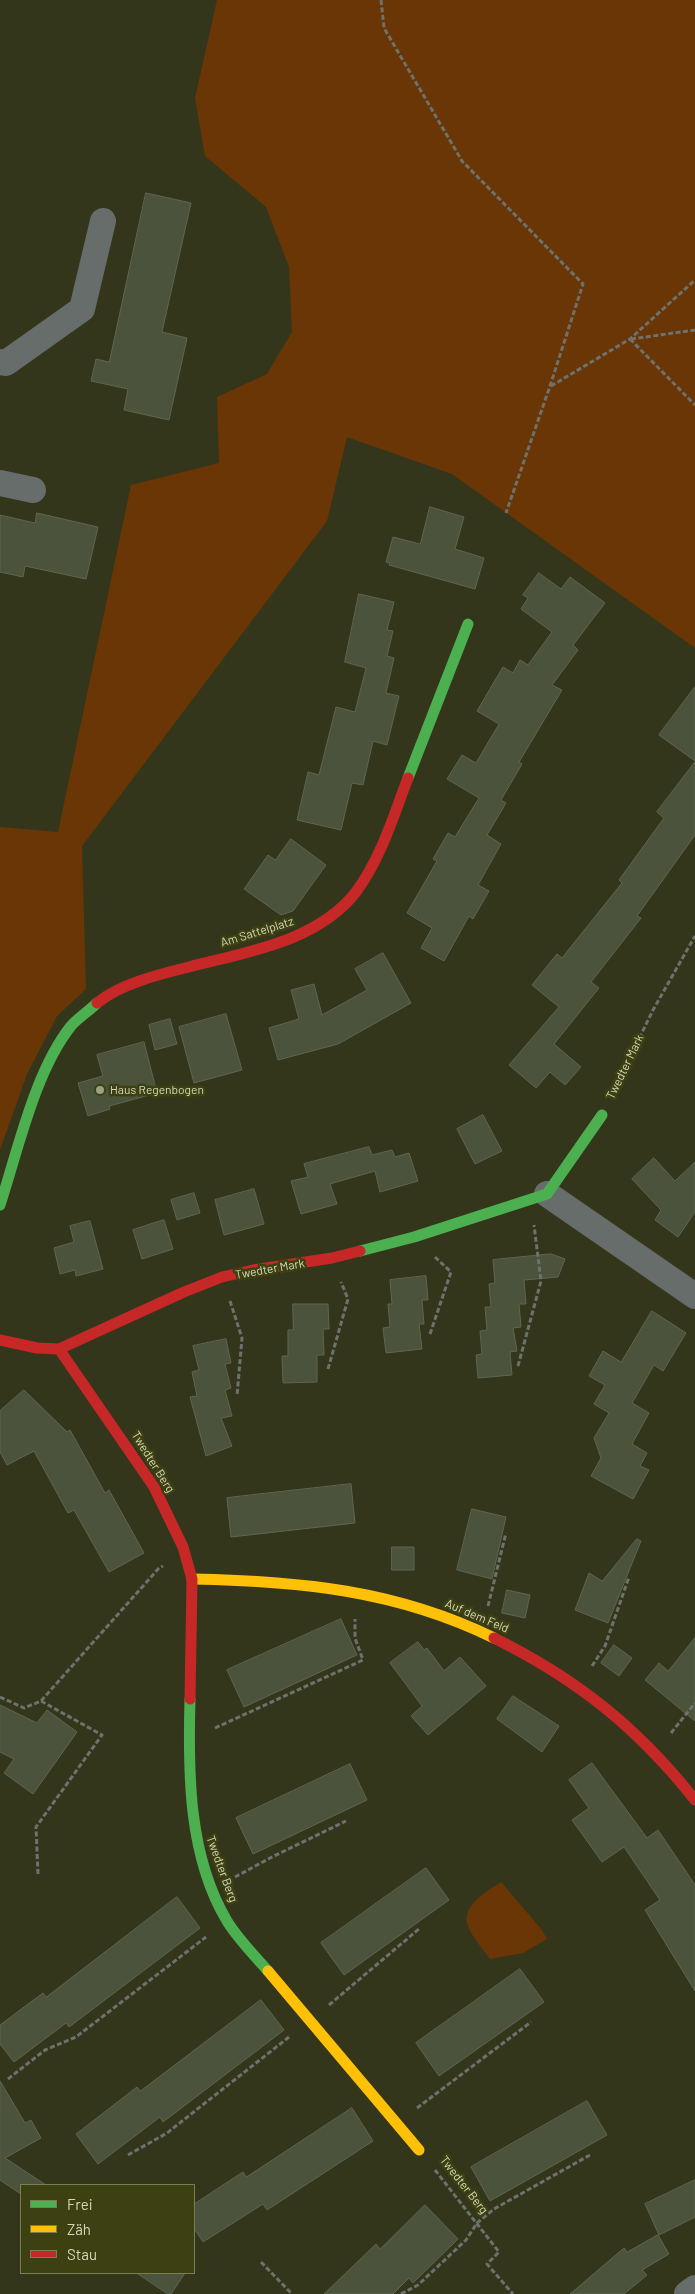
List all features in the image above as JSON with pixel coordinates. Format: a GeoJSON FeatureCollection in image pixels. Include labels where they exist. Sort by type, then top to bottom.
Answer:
{"type":"FeatureCollection","features":[{"type":"Feature","properties":{"kind":"street"},"geometry":{"type":"LineString","coordinates":[[0,362],[6,363],[82,309],[102,221]]}},
{"type":"Feature","properties":{"kind":"street"},"geometry":{"type":"LineString","coordinates":[[0,483],[33,490]]}},
{"type":"Feature","properties":{"kind":"street","name":"Am Sattelplatz"},"geometry":{"type":"LineString","coordinates":[[0,1205],[40,1082],[54,1049],[74,1023],[97,1003],[124,988],[167,972],[291,939],[322,922],[357,890],[381,849],[468,624]]}},
{"type":"Feature","properties":{"kind":"street","name":"Twedter Mark"},"geometry":{"type":"LineString","coordinates":[[0,1340],[37,1348],[59,1349],[184,1292],[222,1277],[253,1270],[332,1258],[414,1237],[537,1197],[602,1115]]}},
{"type":"Feature","properties":{"kind":"street"},"geometry":{"type":"LineString","coordinates":[[537,1197],[692,1289]]}},
{"type":"Feature","properties":{"kind":"street","name":"Twedter Berg"},"geometry":{"type":"LineString","coordinates":[[59,1349],[82,1384],[134,1451],[174,1523],[187,1557],[192,1579],[189,1740],[191,1795],[196,1837],[212,1887],[227,1921],[419,2150]]}},
{"type":"Feature","properties":{"kind":"street","name":"Auf dem Feld"},"geometry":{"type":"LineString","coordinates":[[192,1579],[262,1580],[355,1592],[411,1605],[482,1631],[549,1665],[579,1685],[613,1712],[675,1772],[695,1800]]}},
{"type":"Feature","properties":{"kind":"street"},"geometry":{"type":"LineString","coordinates":[[687,2294],[695,2288]]}},
{"type":"Feature","properties":{"kind":"path"},"geometry":{"type":"LineString","coordinates":[[381,0],[384,28],[462,161],[583,284],[506,513]]}},
{"type":"Feature","properties":{"kind":"path"},"geometry":{"type":"LineString","coordinates":[[550,386],[630,339],[695,280]]}},
{"type":"Feature","properties":{"kind":"path"},"geometry":{"type":"LineString","coordinates":[[630,339],[695,330]]}},
{"type":"Feature","properties":{"kind":"path"},"geometry":{"type":"LineString","coordinates":[[630,339],[695,405]]}},
{"type":"Feature","properties":{"kind":"path","name":"Twedter Mark"},"geometry":{"type":"LineString","coordinates":[[602,1115],[653,1010],[695,936]]}},
{"type":"Feature","properties":{"kind":"path"},"geometry":{"type":"LineString","coordinates":[[518,1366],[541,1282],[533,1221],[537,1197]]}},
{"type":"Feature","properties":{"kind":"path"},"geometry":{"type":"LineString","coordinates":[[328,1369],[348,1300],[332,1258]]}},
{"type":"Feature","properties":{"kind":"path"},"geometry":{"type":"LineString","coordinates":[[430,1334],[451,1272],[438,1260]]}},
{"type":"Feature","properties":{"kind":"path"},"geometry":{"type":"LineString","coordinates":[[227,1292],[242,1338],[237,1396]]}},
{"type":"Feature","properties":{"kind":"path"},"geometry":{"type":"LineString","coordinates":[[482,1631],[506,1533]]}},
{"type":"Feature","properties":{"kind":"path"},"geometry":{"type":"LineString","coordinates":[[0,1697],[24,1708],[41,1701],[159,1568],[187,1557]]}},
{"type":"Feature","properties":{"kind":"path"},"geometry":{"type":"LineString","coordinates":[[579,1685],[605,1646],[629,1577]]}},
{"type":"Feature","properties":{"kind":"path"},"geometry":{"type":"LineString","coordinates":[[189,1740],[363,1660],[354,1638],[355,1613]]}},
{"type":"Feature","properties":{"kind":"path"},"geometry":{"type":"LineString","coordinates":[[38,1874],[36,1827],[102,1735],[41,1701]]}},
{"type":"Feature","properties":{"kind":"path"},"geometry":{"type":"LineString","coordinates":[[654,1752],[695,1702]]}},
{"type":"Feature","properties":{"kind":"path"},"geometry":{"type":"LineString","coordinates":[[212,1887],[244,1874],[272,1857],[346,1821]]}},
{"type":"Feature","properties":{"kind":"path"},"geometry":{"type":"LineString","coordinates":[[8,2079],[45,2050],[76,2037],[227,1921]]}},
{"type":"Feature","properties":{"kind":"path"},"geometry":{"type":"LineString","coordinates":[[128,2155],[167,2134],[309,2021],[420,1928]]}},
{"type":"Feature","properties":{"kind":"path"},"geometry":{"type":"LineString","coordinates":[[397,2124],[531,2022]]}},
{"type":"Feature","properties":{"kind":"path","name":"Twedter Berg"},"geometry":{"type":"LineString","coordinates":[[419,2150],[500,2252],[487,2264],[513,2294]]}},
{"type":"Feature","properties":{"kind":"path"},"geometry":{"type":"LineString","coordinates":[[401,2294],[418,2285],[466,2240],[476,2222],[494,2209],[590,2155]]}},
{"type":"Feature","properties":{"kind":"path"},"geometry":{"type":"LineString","coordinates":[[261,2262],[292,2294]]}},
{"type":"Feature","properties":{"kind":"shaded area"},"geometry":{"type":"Polygon","coordinates":[[[217,0],[695,0],[695,648],[452,474],[347,437],[327,521],[82,846],[86,989],[57,1016],[27,1074],[0,1150],[0,827],[58,832],[131,485],[219,463],[217,397],[267,374],[292,332],[289,267],[266,207],[205,156],[195,98],[217,0]]]}},
{"type":"Feature","properties":{"kind":"shaded area"},"geometry":{"type":"Polygon","coordinates":[[[501,1882],[542,1930],[547,1939],[523,1953],[490,1959],[468,1926],[468,1912],[476,1900],[501,1882]]]}},
{"type":"Feature","properties":{"kind":"building"},"geometry":{"type":"Polygon","coordinates":[[[146,193],[191,203],[162,332],[187,338],[169,420],[124,410],[128,389],[91,381],[96,359],[109,362],[146,193]]]}},
{"type":"Feature","properties":{"kind":"building"},"geometry":{"type":"Polygon","coordinates":[[[430,507],[464,517],[455,549],[484,558],[475,589],[389,565],[390,563],[386,562],[393,537],[420,544],[430,507]]]}},
{"type":"Feature","properties":{"kind":"building"},"geometry":{"type":"Polygon","coordinates":[[[37,513],[98,527],[86,579],[25,566],[23,577],[0,572],[0,515],[35,523],[37,513]]]}},
{"type":"Feature","properties":{"kind":"building"},"geometry":{"type":"Polygon","coordinates":[[[539,573],[561,589],[570,577],[605,603],[573,645],[578,650],[552,685],[562,690],[519,762],[522,764],[501,800],[506,803],[487,835],[501,844],[478,885],[489,891],[473,919],[469,916],[444,961],[421,948],[432,928],[407,913],[437,861],[433,859],[448,833],[455,837],[479,798],[447,779],[462,755],[476,763],[499,724],[477,711],[503,667],[513,673],[520,660],[528,665],[552,632],[521,609],[528,598],[523,595],[539,573]]]}},
{"type":"Feature","properties":{"kind":"building"},"geometry":{"type":"Polygon","coordinates":[[[359,594],[394,602],[387,630],[393,631],[387,656],[394,658],[386,693],[399,696],[387,745],[373,741],[363,785],[352,783],[341,830],[297,820],[308,772],[319,775],[336,707],[355,712],[366,668],[345,662],[359,594]]]}},
{"type":"Feature","properties":{"kind":"building"},"geometry":{"type":"Polygon","coordinates":[[[695,687],[695,761],[659,735],[695,687]]]}},
{"type":"Feature","properties":{"kind":"building"},"geometry":{"type":"Polygon","coordinates":[[[695,762],[695,835],[637,916],[641,918],[591,982],[599,988],[554,1044],[581,1067],[565,1085],[550,1072],[536,1088],[509,1065],[559,1007],[532,985],[557,954],[562,958],[622,883],[619,880],[664,818],[657,812],[695,762]]]}},
{"type":"Feature","properties":{"kind":"building"},"geometry":{"type":"Polygon","coordinates":[[[291,839],[326,865],[293,911],[281,915],[244,889],[268,855],[275,860],[291,839]]]}},
{"type":"Feature","properties":{"kind":"building"},"geometry":{"type":"Polygon","coordinates":[[[383,953],[411,1003],[338,1044],[278,1060],[269,1028],[299,1019],[291,990],[314,984],[322,1015],[367,990],[355,969],[383,953]]]}},
{"type":"Feature","properties":{"kind":"building"},"geometry":{"type":"Polygon","coordinates":[[[226,1014],[242,1070],[194,1083],[179,1027],[226,1014]]]}},
{"type":"Feature","properties":{"kind":"building"},"geometry":{"type":"Polygon","coordinates":[[[170,1019],[177,1044],[155,1050],[149,1025],[170,1019]]]}},
{"type":"Feature","properties":{"kind":"building"},"geometry":{"type":"Polygon","coordinates":[[[144,1042],[157,1093],[109,1106],[110,1109],[88,1116],[78,1083],[103,1076],[97,1055],[144,1042]]]}},
{"type":"Feature","properties":{"kind":"building"},"geometry":{"type":"Polygon","coordinates":[[[483,1115],[502,1151],[475,1164],[457,1129],[483,1115]]]}},
{"type":"Feature","properties":{"kind":"building"},"geometry":{"type":"Polygon","coordinates":[[[369,1147],[372,1155],[392,1150],[395,1157],[409,1153],[418,1181],[380,1192],[375,1171],[330,1184],[337,1204],[301,1214],[291,1181],[308,1177],[304,1164],[369,1147]]]}},
{"type":"Feature","properties":{"kind":"building"},"geometry":{"type":"Polygon","coordinates":[[[654,1158],[675,1181],[695,1162],[695,1212],[678,1237],[655,1220],[661,1210],[632,1179],[654,1158]]]}},
{"type":"Feature","properties":{"kind":"building"},"geometry":{"type":"Polygon","coordinates":[[[254,1189],[264,1224],[224,1235],[215,1200],[254,1189]]]}},
{"type":"Feature","properties":{"kind":"building"},"geometry":{"type":"Polygon","coordinates":[[[194,1193],[200,1213],[177,1220],[171,1200],[194,1193]]]}},
{"type":"Feature","properties":{"kind":"building"},"geometry":{"type":"Polygon","coordinates":[[[164,1220],[173,1249],[142,1259],[133,1230],[164,1220]]]}},
{"type":"Feature","properties":{"kind":"building"},"geometry":{"type":"Polygon","coordinates":[[[90,1221],[103,1269],[76,1276],[75,1270],[60,1274],[54,1248],[74,1242],[70,1226],[90,1221]]]}},
{"type":"Feature","properties":{"kind":"building"},"geometry":{"type":"Polygon","coordinates":[[[551,1254],[565,1259],[558,1277],[524,1280],[526,1304],[519,1304],[521,1327],[513,1328],[517,1351],[510,1352],[512,1375],[478,1378],[476,1355],[482,1354],[480,1331],[487,1330],[485,1307],[491,1307],[489,1284],[495,1283],[493,1260],[551,1254]]]}},
{"type":"Feature","properties":{"kind":"building"},"geometry":{"type":"Polygon","coordinates":[[[426,1276],[428,1300],[422,1300],[424,1324],[419,1324],[422,1349],[386,1353],[383,1328],[390,1327],[388,1304],[392,1304],[390,1280],[426,1276]]]}},
{"type":"Feature","properties":{"kind":"building"},"geometry":{"type":"Polygon","coordinates":[[[293,1304],[328,1304],[329,1329],[323,1329],[324,1355],[317,1355],[317,1382],[283,1383],[282,1356],[288,1356],[288,1330],[293,1330],[293,1304]]]}},
{"type":"Feature","properties":{"kind":"building"},"geometry":{"type":"Polygon","coordinates":[[[652,1311],[686,1333],[663,1371],[654,1365],[632,1403],[649,1413],[632,1444],[647,1453],[640,1466],[649,1470],[633,1499],[591,1476],[601,1458],[594,1438],[609,1413],[594,1404],[605,1385],[589,1376],[603,1351],[621,1362],[652,1311]]]}},
{"type":"Feature","properties":{"kind":"building"},"geometry":{"type":"Polygon","coordinates":[[[226,1339],[231,1363],[225,1364],[231,1388],[225,1390],[232,1416],[221,1418],[232,1446],[206,1456],[190,1397],[197,1396],[192,1372],[199,1370],[193,1346],[226,1339]]]}},
{"type":"Feature","properties":{"kind":"building"},"geometry":{"type":"Polygon","coordinates":[[[24,1390],[67,1432],[70,1430],[105,1493],[109,1490],[144,1553],[109,1572],[74,1510],[68,1513],[34,1451],[7,1465],[0,1452],[0,1411],[24,1390]]]}},
{"type":"Feature","properties":{"kind":"building"},"geometry":{"type":"Polygon","coordinates":[[[351,1484],[355,1523],[231,1537],[227,1498],[351,1484]]]}},
{"type":"Feature","properties":{"kind":"building"},"geometry":{"type":"Polygon","coordinates":[[[472,1509],[506,1517],[492,1579],[457,1570],[472,1509]]]}},
{"type":"Feature","properties":{"kind":"building"},"geometry":{"type":"Polygon","coordinates":[[[637,1539],[641,1541],[608,1623],[575,1610],[589,1573],[602,1581],[637,1539]]]}},
{"type":"Feature","properties":{"kind":"building"},"geometry":{"type":"Polygon","coordinates":[[[392,1547],[414,1547],[414,1570],[392,1570],[392,1547]]]}},
{"type":"Feature","properties":{"kind":"building"},"geometry":{"type":"Polygon","coordinates":[[[507,1590],[530,1595],[525,1618],[502,1613],[507,1590]]]}},
{"type":"Feature","properties":{"kind":"building"},"geometry":{"type":"Polygon","coordinates":[[[341,1619],[357,1655],[244,1707],[227,1670],[341,1619]]]}},
{"type":"Feature","properties":{"kind":"building"},"geometry":{"type":"Polygon","coordinates":[[[695,1638],[695,1721],[645,1680],[659,1663],[668,1671],[695,1638]]]}},
{"type":"Feature","properties":{"kind":"building"},"geometry":{"type":"Polygon","coordinates":[[[418,1642],[424,1650],[427,1648],[444,1671],[460,1657],[486,1686],[428,1735],[411,1716],[422,1706],[390,1663],[418,1642]]]}},
{"type":"Feature","properties":{"kind":"building"},"geometry":{"type":"Polygon","coordinates":[[[614,1645],[632,1658],[619,1676],[601,1663],[614,1645]]]}},
{"type":"Feature","properties":{"kind":"building"},"geometry":{"type":"Polygon","coordinates":[[[513,1696],[559,1726],[542,1752],[497,1719],[513,1696]]]}},
{"type":"Feature","properties":{"kind":"building"},"geometry":{"type":"Polygon","coordinates":[[[0,1705],[37,1723],[47,1710],[77,1732],[33,1794],[4,1773],[14,1759],[0,1752],[0,1705]]]}},
{"type":"Feature","properties":{"kind":"building"},"geometry":{"type":"Polygon","coordinates":[[[592,1763],[647,1838],[658,1830],[695,1885],[695,1991],[645,1910],[660,1900],[624,1847],[602,1862],[572,1820],[589,1808],[569,1780],[592,1763]]]}},
{"type":"Feature","properties":{"kind":"building"},"geometry":{"type":"Polygon","coordinates":[[[350,1764],[367,1800],[253,1854],[236,1818],[350,1764]]]}},
{"type":"Feature","properties":{"kind":"building"},"geometry":{"type":"Polygon","coordinates":[[[426,1868],[449,1900],[344,1975],[321,1943],[426,1868]]]}},
{"type":"Feature","properties":{"kind":"building"},"geometry":{"type":"Polygon","coordinates":[[[177,1897],[200,1928],[69,2027],[66,2023],[14,2062],[0,2044],[0,2025],[43,1993],[46,1997],[177,1897]]]}},
{"type":"Feature","properties":{"kind":"building"},"geometry":{"type":"Polygon","coordinates":[[[520,1969],[544,2002],[439,2076],[416,2043],[520,1969]]]}},
{"type":"Feature","properties":{"kind":"building"},"geometry":{"type":"Polygon","coordinates":[[[261,2000],[284,2030],[163,2122],[160,2117],[98,2164],[76,2134],[137,2087],[140,2091],[261,2000]]]}},
{"type":"Feature","properties":{"kind":"building"},"geometry":{"type":"Polygon","coordinates":[[[0,2081],[25,2123],[31,2120],[41,2138],[5,2158],[44,2184],[20,2184],[20,2193],[0,2180],[0,2081]]]}},
{"type":"Feature","properties":{"kind":"building"},"geometry":{"type":"Polygon","coordinates":[[[587,2101],[607,2135],[490,2201],[471,2167],[587,2101]]]}},
{"type":"Feature","properties":{"kind":"building"},"geometry":{"type":"Polygon","coordinates":[[[352,2108],[373,2141],[267,2210],[263,2204],[203,2242],[195,2230],[195,2203],[243,2172],[246,2177],[352,2108]]]}},
{"type":"Feature","properties":{"kind":"building"},"geometry":{"type":"Polygon","coordinates":[[[695,2180],[695,2217],[659,2235],[645,2204],[695,2180]]]}},
{"type":"Feature","properties":{"kind":"building"},"geometry":{"type":"Polygon","coordinates":[[[425,2205],[458,2239],[413,2283],[409,2278],[393,2294],[324,2294],[376,2244],[380,2249],[425,2205]]]}},
{"type":"Feature","properties":{"kind":"building"},"geometry":{"type":"Polygon","coordinates":[[[658,2235],[669,2254],[642,2270],[647,2275],[624,2294],[570,2294],[624,2248],[627,2252],[658,2235]]]}},
{"type":"Feature","properties":{"kind":"building"},"geometry":{"type":"Polygon","coordinates":[[[138,2274],[184,2274],[171,2294],[168,2294],[138,2274]]]}},
{"type":"Feature","properties":{"kind":"traffic: fast"},"geometry":{"type":"LineString","coordinates":[[408,778],[468,624]]}},
{"type":"Feature","properties":{"kind":"traffic: fast"},"geometry":{"type":"LineString","coordinates":[[0,1205],[37,1088],[47,1065],[58,1044],[71,1026],[97,1003]]}},
{"type":"Feature","properties":{"kind":"traffic: fast"},"geometry":{"type":"LineString","coordinates":[[360,1251],[414,1237],[547,1194],[602,1115]]}},
{"type":"Feature","properties":{"kind":"traffic: fast"},"geometry":{"type":"LineString","coordinates":[[190,1699],[189,1755],[193,1813],[204,1869],[214,1896],[231,1928],[268,1971]]}},
{"type":"Feature","properties":{"kind":"traffic: slow"},"geometry":{"type":"LineString","coordinates":[[192,1579],[271,1582],[346,1591],[421,1609],[494,1638]]}},
{"type":"Feature","properties":{"kind":"traffic: slow"},"geometry":{"type":"LineString","coordinates":[[268,1971],[419,2150]]}},
{"type":"Feature","properties":{"kind":"traffic: jam"},"geometry":{"type":"LineString","coordinates":[[97,1003],[106,996],[129,985],[166,973],[279,943],[321,923],[340,909],[365,879],[386,837],[408,778]]}},
{"type":"Feature","properties":{"kind":"traffic: jam"},"geometry":{"type":"LineString","coordinates":[[0,1340],[37,1348],[59,1349],[184,1292],[222,1277],[253,1270],[332,1258],[360,1251]]}},
{"type":"Feature","properties":{"kind":"traffic: jam"},"geometry":{"type":"LineString","coordinates":[[59,1349],[154,1487],[183,1547],[192,1579],[190,1699]]}},
{"type":"Feature","properties":{"kind":"traffic: jam"},"geometry":{"type":"LineString","coordinates":[[494,1638],[552,1670],[604,1707],[651,1750],[695,1800]]}},
{"type":"Feature","properties":{"kind":"place","name":"Haus Regenbogen"},"geometry":{"type":"Point","coordinates":[100,1090]}}]}
